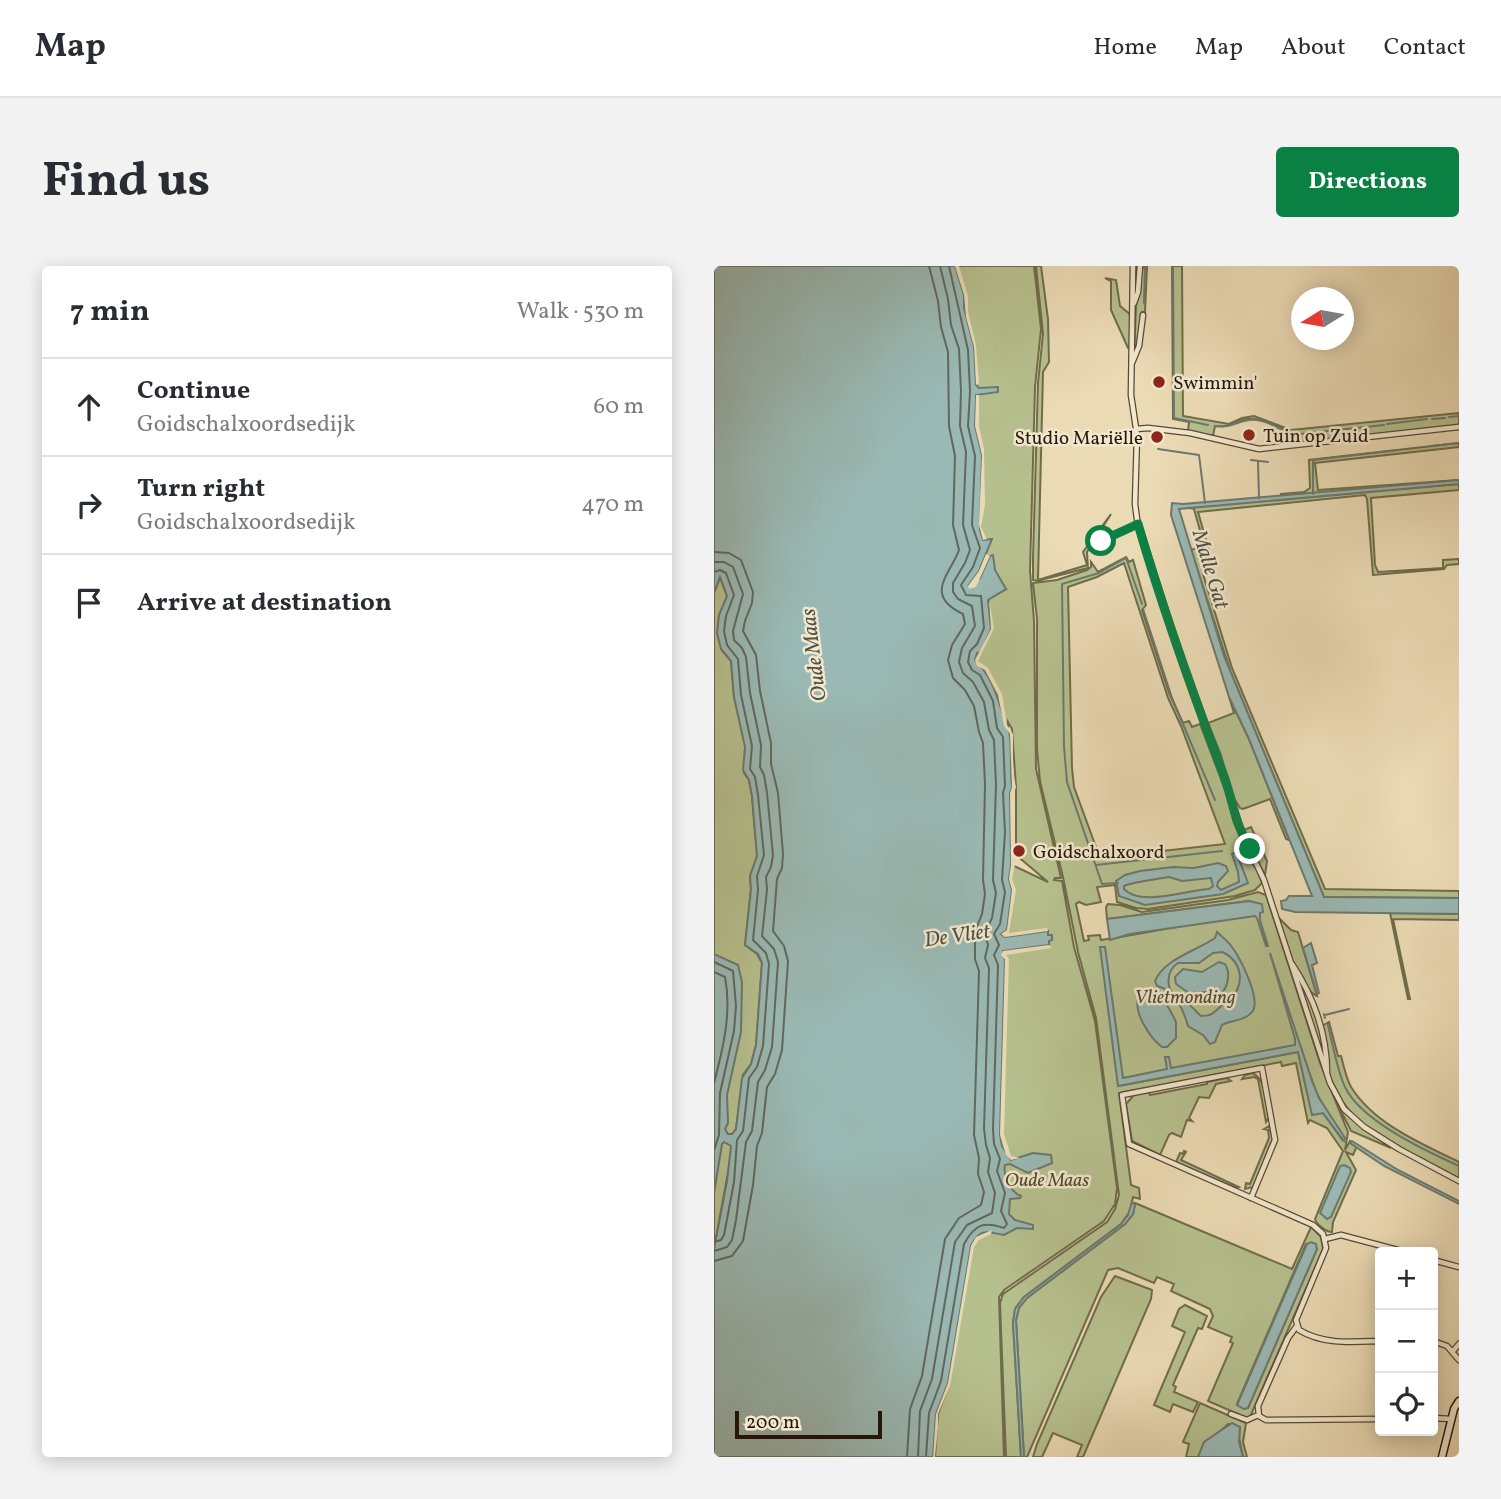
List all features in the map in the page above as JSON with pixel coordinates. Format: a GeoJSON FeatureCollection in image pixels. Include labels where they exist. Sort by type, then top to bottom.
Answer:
{"type":"FeatureCollection","features":[{"type":"Feature","properties":{"kind":"street"},"geometry":{"type":"LineString","coordinates":[[1133,266],[1132,402],[1136,429],[1135,510],[1138,524],[1184,668],[1227,784],[1236,821],[1262,875],[1327,1078],[1342,1105],[1358,1122],[1399,1149],[1459,1181]]}},
{"type":"Feature","properties":{"kind":"street"},"geometry":{"type":"LineString","coordinates":[[1134,305],[1140,266]]}},
{"type":"Feature","properties":{"kind":"street"},"geometry":{"type":"LineString","coordinates":[[1132,364],[1139,346],[1143,315]]}},
{"type":"Feature","properties":{"kind":"street"},"geometry":{"type":"LineString","coordinates":[[1136,429],[1186,432],[1263,449],[1459,427]]}},
{"type":"Feature","properties":{"kind":"street"},"geometry":{"type":"LineString","coordinates":[[1101,541],[1138,524]]}},
{"type":"Feature","properties":{"kind":"street"},"geometry":{"type":"LineString","coordinates":[[1289,959],[1314,1000],[1322,1031],[1327,1078]]}},
{"type":"Feature","properties":{"kind":"street"},"geometry":{"type":"LineString","coordinates":[[1251,1198],[1275,1139],[1262,1069],[1122,1095],[1129,1144],[1251,1198],[1316,1226],[1325,1239],[1326,1249],[1296,1320],[1296,1327],[1287,1338],[1258,1406],[1258,1415]]}},
{"type":"Feature","properties":{"kind":"street"},"geometry":{"type":"LineString","coordinates":[[1325,1239],[1341,1236],[1385,1247]]}},
{"type":"Feature","properties":{"kind":"street"},"geometry":{"type":"LineString","coordinates":[[1438,1261],[1459,1267]]}},
{"type":"Feature","properties":{"kind":"street"},"geometry":{"type":"LineString","coordinates":[[1296,1327],[1327,1341],[1375,1341]]}},
{"type":"Feature","properties":{"kind":"street"},"geometry":{"type":"LineString","coordinates":[[1438,1344],[1453,1351],[1459,1360]]}},
{"type":"Feature","properties":{"kind":"street"},"geometry":{"type":"LineString","coordinates":[[1453,1351],[1459,1344]]}},
{"type":"Feature","properties":{"kind":"street"},"geometry":{"type":"LineString","coordinates":[[1442,1457],[1459,1401]]}},
{"type":"Feature","properties":{"kind":"street"},"geometry":{"type":"LineString","coordinates":[[1453,1418],[1459,1409]]}},
{"type":"Feature","properties":{"kind":"street"},"geometry":{"type":"LineString","coordinates":[[1231,1414],[1247,1420],[1258,1415]]}},
{"type":"Feature","properties":{"kind":"street"},"geometry":{"type":"LineString","coordinates":[[1258,1415],[1266,1420],[1375,1419]]}},
{"type":"Feature","properties":{"kind":"street"},"geometry":{"type":"LineString","coordinates":[[1438,1418],[1453,1418]]}},
{"type":"Feature","properties":{"kind":"green space","name":"Oude Maas"},"geometry":{"type":"Polygon","coordinates":[[[932,266],[1034,266],[1041,329],[1035,387],[1030,571],[1034,621],[1036,769],[1061,878],[1054,880],[1062,881],[1074,947],[1095,1021],[1117,1188],[1115,1204],[1104,1221],[1004,1290],[999,1297],[1004,1457],[935,1457],[938,1414],[948,1388],[970,1251],[998,1142],[1003,960],[1012,865],[1048,882],[1016,855],[1016,787],[1012,729],[1008,722],[1008,735],[994,686],[983,670],[975,664],[989,599],[1005,590],[971,589],[990,541],[959,546],[932,266]]]}},
{"type":"Feature","properties":{"kind":"green space"},"geometry":{"type":"Polygon","coordinates":[[[1036,266],[1041,266],[1048,319],[1049,362],[1043,372],[1038,580],[1087,565],[1083,552],[1111,514],[1087,552],[1088,568],[1037,581],[1033,580],[1033,558],[1038,383],[1043,334],[1036,266]]]}},
{"type":"Feature","properties":{"kind":"green space"},"geometry":{"type":"Polygon","coordinates":[[[1172,266],[1182,266],[1183,416],[1229,424],[1254,416],[1291,430],[1459,413],[1459,425],[1288,444],[1288,431],[1254,419],[1225,426],[1215,426],[1213,436],[1188,431],[1189,422],[1173,419],[1172,266]]]}},
{"type":"Feature","properties":{"kind":"green space"},"geometry":{"type":"Polygon","coordinates":[[[1147,267],[1145,312],[1142,312],[1142,326],[1134,358],[1141,268],[1147,267]]]}},
{"type":"Feature","properties":{"kind":"green space"},"geometry":{"type":"Polygon","coordinates":[[[1105,278],[1116,280],[1120,306],[1131,315],[1131,348],[1128,348],[1111,310],[1111,281],[1105,278]]]}},
{"type":"Feature","properties":{"kind":"green space"},"geometry":{"type":"Polygon","coordinates":[[[1459,443],[1459,447],[1315,463],[1318,490],[1459,480],[1280,496],[1304,492],[1310,488],[1309,460],[1459,443]]]}},
{"type":"Feature","properties":{"kind":"green space"},"geometry":{"type":"Polygon","coordinates":[[[1459,484],[1459,490],[1371,498],[1375,565],[1378,572],[1443,568],[1443,560],[1459,559],[1459,564],[1447,565],[1444,569],[1373,575],[1365,495],[1198,512],[1215,571],[1203,574],[1232,668],[1325,889],[1459,891],[1459,898],[1324,897],[1231,673],[1191,550],[1199,547],[1199,543],[1203,541],[1194,509],[1186,507],[1459,484]]]}},
{"type":"Feature","properties":{"kind":"green space","name":"Vlietmonding"},"geometry":{"type":"Polygon","coordinates":[[[1126,557],[1129,562],[1133,560],[1146,605],[1142,610],[1169,693],[1183,723],[1189,721],[1192,727],[1200,724],[1227,795],[1235,825],[1253,859],[1239,842],[1236,844],[1257,869],[1262,883],[1255,890],[1235,896],[1148,909],[1117,902],[1115,885],[1097,887],[1101,902],[1076,904],[1084,941],[1089,940],[1088,936],[1100,935],[1101,940],[1262,912],[1258,904],[1249,901],[1107,919],[1108,904],[1142,912],[1228,900],[1258,892],[1266,895],[1320,1063],[1348,1132],[1345,1150],[1350,1141],[1357,1146],[1353,1155],[1346,1152],[1356,1170],[1333,1222],[1332,1232],[1327,1231],[1315,1219],[1343,1151],[1327,1128],[1310,1120],[1308,1123],[1296,1063],[1282,1066],[1281,1062],[1119,1093],[1131,1185],[1139,1188],[1140,1199],[1133,1197],[1130,1211],[1121,1224],[1024,1297],[1015,1309],[1013,1323],[1021,1457],[1006,1457],[1000,1303],[1003,1294],[1107,1222],[1119,1195],[1096,1018],[1078,952],[1040,781],[1037,749],[1037,619],[1033,583],[1057,580],[1087,570],[1091,567],[1091,562],[1098,572],[1126,557]],[[1124,563],[1097,577],[1068,587],[1074,787],[1100,858],[1225,844],[1168,698],[1124,563]],[[1300,1045],[1118,1086],[1298,1052],[1312,1114],[1323,1113],[1343,1141],[1316,1092],[1300,1045]]]}},
{"type":"Feature","properties":{"kind":"green space"},"geometry":{"type":"Polygon","coordinates":[[[720,577],[727,596],[721,649],[731,661],[734,697],[746,747],[744,773],[749,780],[752,796],[757,856],[750,877],[745,945],[757,954],[762,963],[756,1045],[751,1064],[743,1075],[714,1249],[714,593],[720,577]]]}},
{"type":"Feature","properties":{"kind":"green space"},"geometry":{"type":"Polygon","coordinates":[[[1229,697],[1249,739],[1289,840],[1286,839],[1270,799],[1243,809],[1232,795],[1221,755],[1208,723],[1234,713],[1229,697]]]}},
{"type":"Feature","properties":{"kind":"green space"},"geometry":{"type":"Polygon","coordinates":[[[1251,827],[1267,861],[1265,875],[1242,831],[1251,827]]]}},
{"type":"Feature","properties":{"kind":"green space"},"geometry":{"type":"Polygon","coordinates":[[[1390,913],[1459,914],[1459,920],[1393,919],[1410,999],[1408,999],[1390,913]]]}},
{"type":"Feature","properties":{"kind":"green space"},"geometry":{"type":"Polygon","coordinates":[[[1280,919],[1291,930],[1298,932],[1317,996],[1304,983],[1292,961],[1280,919]]]}},
{"type":"Feature","properties":{"kind":"green space"},"geometry":{"type":"Polygon","coordinates":[[[1294,968],[1311,999],[1326,1066],[1294,968]]]}},
{"type":"Feature","properties":{"kind":"green space"},"geometry":{"type":"Polygon","coordinates":[[[1329,1022],[1349,1084],[1361,1100],[1372,1112],[1400,1132],[1459,1162],[1459,1179],[1384,1140],[1352,1113],[1340,1097],[1329,1073],[1322,1026],[1329,1022]]]}},
{"type":"Feature","properties":{"kind":"green space"},"geometry":{"type":"Polygon","coordinates":[[[1252,1073],[1261,1080],[1265,1092],[1269,1117],[1266,1122],[1258,1079],[1242,1079],[1252,1073]]]}},
{"type":"Feature","properties":{"kind":"green space"},"geometry":{"type":"Polygon","coordinates":[[[1227,1078],[1231,1081],[1216,1084],[1209,1098],[1199,1097],[1189,1118],[1192,1121],[1187,1120],[1181,1137],[1172,1133],[1169,1135],[1160,1155],[1132,1141],[1126,1104],[1134,1095],[1149,1092],[1150,1095],[1227,1078]]]}},
{"type":"Feature","properties":{"kind":"green space"},"geometry":{"type":"Polygon","coordinates":[[[1336,1101],[1353,1120],[1391,1148],[1351,1131],[1336,1101]]]}},
{"type":"Feature","properties":{"kind":"green space"},"geometry":{"type":"Polygon","coordinates":[[[1269,1126],[1273,1139],[1253,1187],[1245,1189],[1246,1183],[1250,1184],[1269,1138],[1268,1130],[1264,1129],[1269,1126]]]}},
{"type":"Feature","properties":{"kind":"green space"},"geometry":{"type":"Polygon","coordinates":[[[1184,1151],[1186,1152],[1181,1160],[1239,1187],[1176,1162],[1184,1151]]]}},
{"type":"Feature","properties":{"kind":"green space"},"geometry":{"type":"Polygon","coordinates":[[[1135,1203],[1292,1269],[1311,1227],[1321,1237],[1323,1249],[1250,1417],[1247,1418],[1208,1401],[1233,1343],[1230,1342],[1232,1337],[1208,1327],[1213,1316],[1210,1309],[1171,1291],[1174,1284],[1157,1277],[1154,1283],[1118,1268],[1108,1270],[1027,1457],[1024,1457],[1016,1320],[1019,1308],[1027,1298],[1125,1224],[1133,1214],[1135,1203]],[[1306,1244],[1237,1404],[1244,1409],[1248,1408],[1317,1249],[1306,1244]]]}},
{"type":"Feature","properties":{"kind":"green space"},"geometry":{"type":"Polygon","coordinates":[[[1115,1276],[1152,1290],[1151,1299],[1083,1457],[1077,1457],[1082,1445],[1053,1433],[1042,1457],[1033,1457],[1101,1297],[1115,1276]]]}},
{"type":"Feature","properties":{"kind":"green space"},"geometry":{"type":"Polygon","coordinates":[[[1185,1305],[1207,1316],[1202,1329],[1198,1328],[1173,1385],[1176,1387],[1174,1392],[1198,1402],[1193,1412],[1173,1404],[1170,1412],[1154,1405],[1185,1332],[1172,1326],[1179,1309],[1185,1305]]]}},
{"type":"Feature","properties":{"kind":"green space"},"geometry":{"type":"Polygon","coordinates":[[[1200,1403],[1246,1423],[1243,1442],[1247,1457],[1243,1457],[1240,1427],[1228,1424],[1208,1442],[1198,1457],[1186,1457],[1189,1444],[1183,1442],[1200,1403]]]}},
{"type":"Feature","properties":{"kind":"water"},"geometry":{"type":"Polygon","coordinates":[[[714,266],[955,266],[964,295],[964,308],[974,347],[976,385],[979,388],[998,387],[998,392],[976,395],[975,426],[982,455],[980,530],[983,540],[992,539],[979,571],[968,586],[980,578],[990,556],[993,555],[995,570],[1006,589],[988,600],[991,629],[975,660],[988,676],[1010,736],[1012,787],[1009,879],[1012,890],[1007,930],[1001,934],[1005,937],[1048,931],[1048,935],[1052,935],[1049,945],[1003,951],[1005,959],[1000,1135],[1002,1146],[1011,1160],[1033,1153],[1051,1155],[1052,1163],[1028,1173],[1010,1164],[1005,1165],[1008,1183],[1021,1196],[1010,1199],[1009,1214],[1015,1220],[1033,1225],[1033,1229],[1017,1228],[1004,1235],[981,1233],[971,1246],[948,1383],[936,1414],[933,1457],[714,1457],[714,1249],[731,1146],[724,1142],[722,1144],[714,1193],[714,954],[738,965],[742,982],[741,1032],[727,1095],[728,1123],[725,1129],[728,1134],[732,1134],[736,1129],[742,1078],[751,1064],[756,1045],[762,963],[758,954],[745,945],[750,876],[757,856],[752,796],[749,780],[743,770],[745,747],[734,697],[731,661],[721,649],[717,633],[719,615],[727,596],[720,577],[714,593],[714,266]]]}},
{"type":"Feature","properties":{"kind":"water"},"geometry":{"type":"Polygon","coordinates":[[[1459,480],[1459,484],[1179,509],[1224,656],[1324,897],[1459,898],[1459,914],[1295,912],[1282,909],[1281,901],[1289,896],[1312,896],[1249,739],[1229,697],[1171,515],[1172,503],[1459,480]]]}},
{"type":"Feature","properties":{"kind":"water"},"geometry":{"type":"Polygon","coordinates":[[[1236,852],[1248,883],[1223,894],[1145,905],[1119,896],[1116,881],[1125,875],[1218,863],[1226,866],[1228,871],[1218,882],[1217,886],[1221,890],[1239,882],[1232,854],[1236,852]],[[1169,877],[1124,886],[1124,889],[1141,897],[1152,897],[1209,889],[1213,886],[1211,878],[1182,881],[1169,877]]]}},
{"type":"Feature","properties":{"kind":"water"},"geometry":{"type":"Polygon","coordinates":[[[1249,901],[1262,904],[1260,920],[1268,946],[1255,916],[1130,934],[1110,940],[1107,919],[1249,901]]]}},
{"type":"Feature","properties":{"kind":"water"},"geometry":{"type":"Polygon","coordinates":[[[1217,932],[1236,952],[1249,979],[1254,1006],[1246,1017],[1222,1025],[1215,1042],[1210,1044],[1203,1035],[1188,1026],[1177,1001],[1169,992],[1157,986],[1155,981],[1159,973],[1173,961],[1215,938],[1217,932]],[[1222,952],[1213,953],[1199,963],[1178,963],[1169,975],[1170,990],[1201,1016],[1212,1014],[1230,999],[1238,987],[1240,973],[1229,956],[1222,952]]]}},
{"type":"Feature","properties":{"kind":"water"},"geometry":{"type":"Polygon","coordinates":[[[1311,943],[1317,963],[1312,965],[1319,993],[1317,994],[1303,948],[1311,943]]]}},
{"type":"Feature","properties":{"kind":"water"},"geometry":{"type":"Polygon","coordinates":[[[1100,947],[1105,947],[1123,1078],[1167,1069],[1165,1057],[1169,1057],[1171,1068],[1295,1045],[1270,953],[1312,1081],[1319,1098],[1345,1138],[1344,1141],[1323,1113],[1312,1115],[1298,1052],[1118,1086],[1100,947]]]}},
{"type":"Feature","properties":{"kind":"water"},"geometry":{"type":"Polygon","coordinates":[[[1219,962],[1225,964],[1228,976],[1220,995],[1207,992],[1189,993],[1176,984],[1175,977],[1183,969],[1202,972],[1219,962]]]}},
{"type":"Feature","properties":{"kind":"water"},"geometry":{"type":"Polygon","coordinates":[[[1148,992],[1164,1001],[1176,1022],[1176,1038],[1167,1047],[1162,1047],[1152,1037],[1140,1016],[1137,1002],[1139,996],[1148,992]]]}},
{"type":"Feature","properties":{"kind":"water"},"geometry":{"type":"Polygon","coordinates":[[[1352,1141],[1398,1170],[1459,1201],[1459,1204],[1384,1166],[1350,1143],[1352,1141]]]}},
{"type":"Feature","properties":{"kind":"water"},"geometry":{"type":"Polygon","coordinates":[[[1340,1166],[1350,1168],[1351,1172],[1331,1217],[1327,1219],[1320,1213],[1340,1166]]]}},
{"type":"Feature","properties":{"kind":"water"},"geometry":{"type":"Polygon","coordinates":[[[1132,1202],[1135,1205],[1133,1214],[1125,1224],[1027,1298],[1019,1308],[1016,1320],[1024,1457],[1021,1457],[1013,1323],[1015,1309],[1024,1297],[1121,1224],[1128,1215],[1132,1202]]]}},
{"type":"Feature","properties":{"kind":"water"},"geometry":{"type":"Polygon","coordinates":[[[1307,1244],[1316,1244],[1317,1249],[1248,1408],[1244,1409],[1237,1405],[1307,1244]]]}},
{"type":"Feature","properties":{"kind":"water"},"geometry":{"type":"Polygon","coordinates":[[[1232,1423],[1240,1427],[1239,1442],[1243,1457],[1198,1457],[1204,1442],[1232,1423]]]}},
{"type":"Feature","properties":{"kind":"pier"},"geometry":{"type":"Polygon","coordinates":[[[955,266],[959,266],[968,296],[968,312],[976,345],[979,383],[976,385],[974,347],[966,317],[964,295],[955,266]]]}},
{"type":"Feature","properties":{"kind":"pier"},"geometry":{"type":"Polygon","coordinates":[[[976,395],[979,395],[979,426],[984,449],[985,505],[981,527],[987,539],[983,540],[979,525],[982,455],[975,426],[976,395]]]}},
{"type":"Feature","properties":{"kind":"pier"},"geometry":{"type":"Polygon","coordinates":[[[986,554],[990,556],[976,587],[969,589],[968,586],[979,571],[986,554]]]}},
{"type":"Feature","properties":{"kind":"pier"},"geometry":{"type":"Polygon","coordinates":[[[989,599],[994,628],[978,661],[988,668],[1002,694],[1007,725],[1013,734],[1013,772],[1016,787],[1015,865],[1012,879],[1016,890],[1009,933],[1047,928],[1048,931],[1005,937],[1001,934],[1007,930],[1012,890],[1009,879],[1012,787],[1010,734],[1004,726],[998,695],[985,670],[977,666],[975,660],[991,629],[989,599]]]}},
{"type":"Feature","properties":{"kind":"pier"},"geometry":{"type":"Polygon","coordinates":[[[1049,945],[1052,948],[1006,955],[1009,959],[1004,1134],[1011,1156],[1020,1158],[1011,1160],[1006,1155],[1000,1135],[1005,959],[1001,955],[1003,951],[1049,945]]]}},
{"type":"Feature","properties":{"kind":"pier"},"geometry":{"type":"Polygon","coordinates":[[[992,1230],[991,1234],[979,1240],[974,1247],[950,1386],[938,1414],[933,1457],[936,1414],[948,1383],[971,1246],[976,1237],[992,1230]]]}},
{"type":"Feature","properties":{"kind":"waterway"},"geometry":{"type":"LineString","coordinates":[[1144,303],[1145,266]]}},
{"type":"Feature","properties":{"kind":"waterway"},"geometry":{"type":"LineString","coordinates":[[1173,266],[1174,418],[1208,425]]}},
{"type":"Feature","properties":{"kind":"waterway"},"geometry":{"type":"LineString","coordinates":[[1449,417],[1459,416]]}},
{"type":"Feature","properties":{"kind":"waterway"},"geometry":{"type":"LineString","coordinates":[[1432,419],[1445,418]]}},
{"type":"Feature","properties":{"kind":"waterway"},"geometry":{"type":"LineString","coordinates":[[1387,424],[1427,419]]}},
{"type":"Feature","properties":{"kind":"waterway"},"geometry":{"type":"LineString","coordinates":[[1215,426],[1259,420],[1288,433]]}},
{"type":"Feature","properties":{"kind":"waterway"},"geometry":{"type":"LineString","coordinates":[[1291,435],[1384,425]]}},
{"type":"Feature","properties":{"kind":"waterway"},"geometry":{"type":"LineString","coordinates":[[1431,446],[1459,443]]}},
{"type":"Feature","properties":{"kind":"waterway"},"geometry":{"type":"LineString","coordinates":[[1158,449],[1199,455],[1205,503]]}},
{"type":"Feature","properties":{"kind":"waterway"},"geometry":{"type":"LineString","coordinates":[[1313,494],[1313,460],[1399,450]]}},
{"type":"Feature","properties":{"kind":"waterway"},"geometry":{"type":"LineString","coordinates":[[1251,460],[1268,462]]}},
{"type":"Feature","properties":{"kind":"waterway"},"geometry":{"type":"LineString","coordinates":[[1258,461],[1259,498]]}},
{"type":"Feature","properties":{"kind":"waterway"},"geometry":{"type":"LineString","coordinates":[[1118,883],[1102,884],[1067,782],[1064,747],[1062,584],[1099,573],[1126,558],[1142,604]]}},
{"type":"Feature","properties":{"kind":"waterway"},"geometry":{"type":"LineString","coordinates":[[1143,609],[1172,698],[1215,800]]}},
{"type":"Feature","properties":{"kind":"waterway"},"geometry":{"type":"LineString","coordinates":[[1096,865],[1222,851]]}},
{"type":"Feature","properties":{"kind":"waterway"},"geometry":{"type":"LineString","coordinates":[[1325,1015],[1349,1009]]}},
{"type":"Feature","properties":{"kind":"waterway"},"geometry":{"type":"LineString","coordinates":[[1324,1014],[1325,1018]]}},
{"type":"Feature","properties":{"kind":"waterway"},"geometry":{"type":"LineString","coordinates":[[1328,1025],[1340,1074],[1353,1100],[1396,1134],[1459,1166]]}},
{"type":"Feature","properties":{"kind":"place","name":"Swimmin'"},"geometry":{"type":"Point","coordinates":[1159,382]}},
{"type":"Feature","properties":{"kind":"place","name":"Tuin op Zuid"},"geometry":{"type":"Point","coordinates":[1249,435]}},
{"type":"Feature","properties":{"kind":"place","name":"Studio Mariëlle"},"geometry":{"type":"Point","coordinates":[1157,437]}},
{"type":"Feature","properties":{"kind":"place","name":"Goidschalxoord"},"geometry":{"type":"Point","coordinates":[1019,851]}},
{"type":"Feature","properties":{"kind":"route"},"geometry":{"type":"LineString","coordinates":[[1101,541],[1138,524],[1184,668],[1227,784],[1236,821],[1250,849]]}},
{"type":"Feature","properties":{"kind":"water label","name":"Malle Gat"},"geometry":{"type":"Point","coordinates":[1211,569]}},
{"type":"Feature","properties":{"kind":"water label","name":"De Vliet"},"geometry":{"type":"Point","coordinates":[957,935]}}]}
